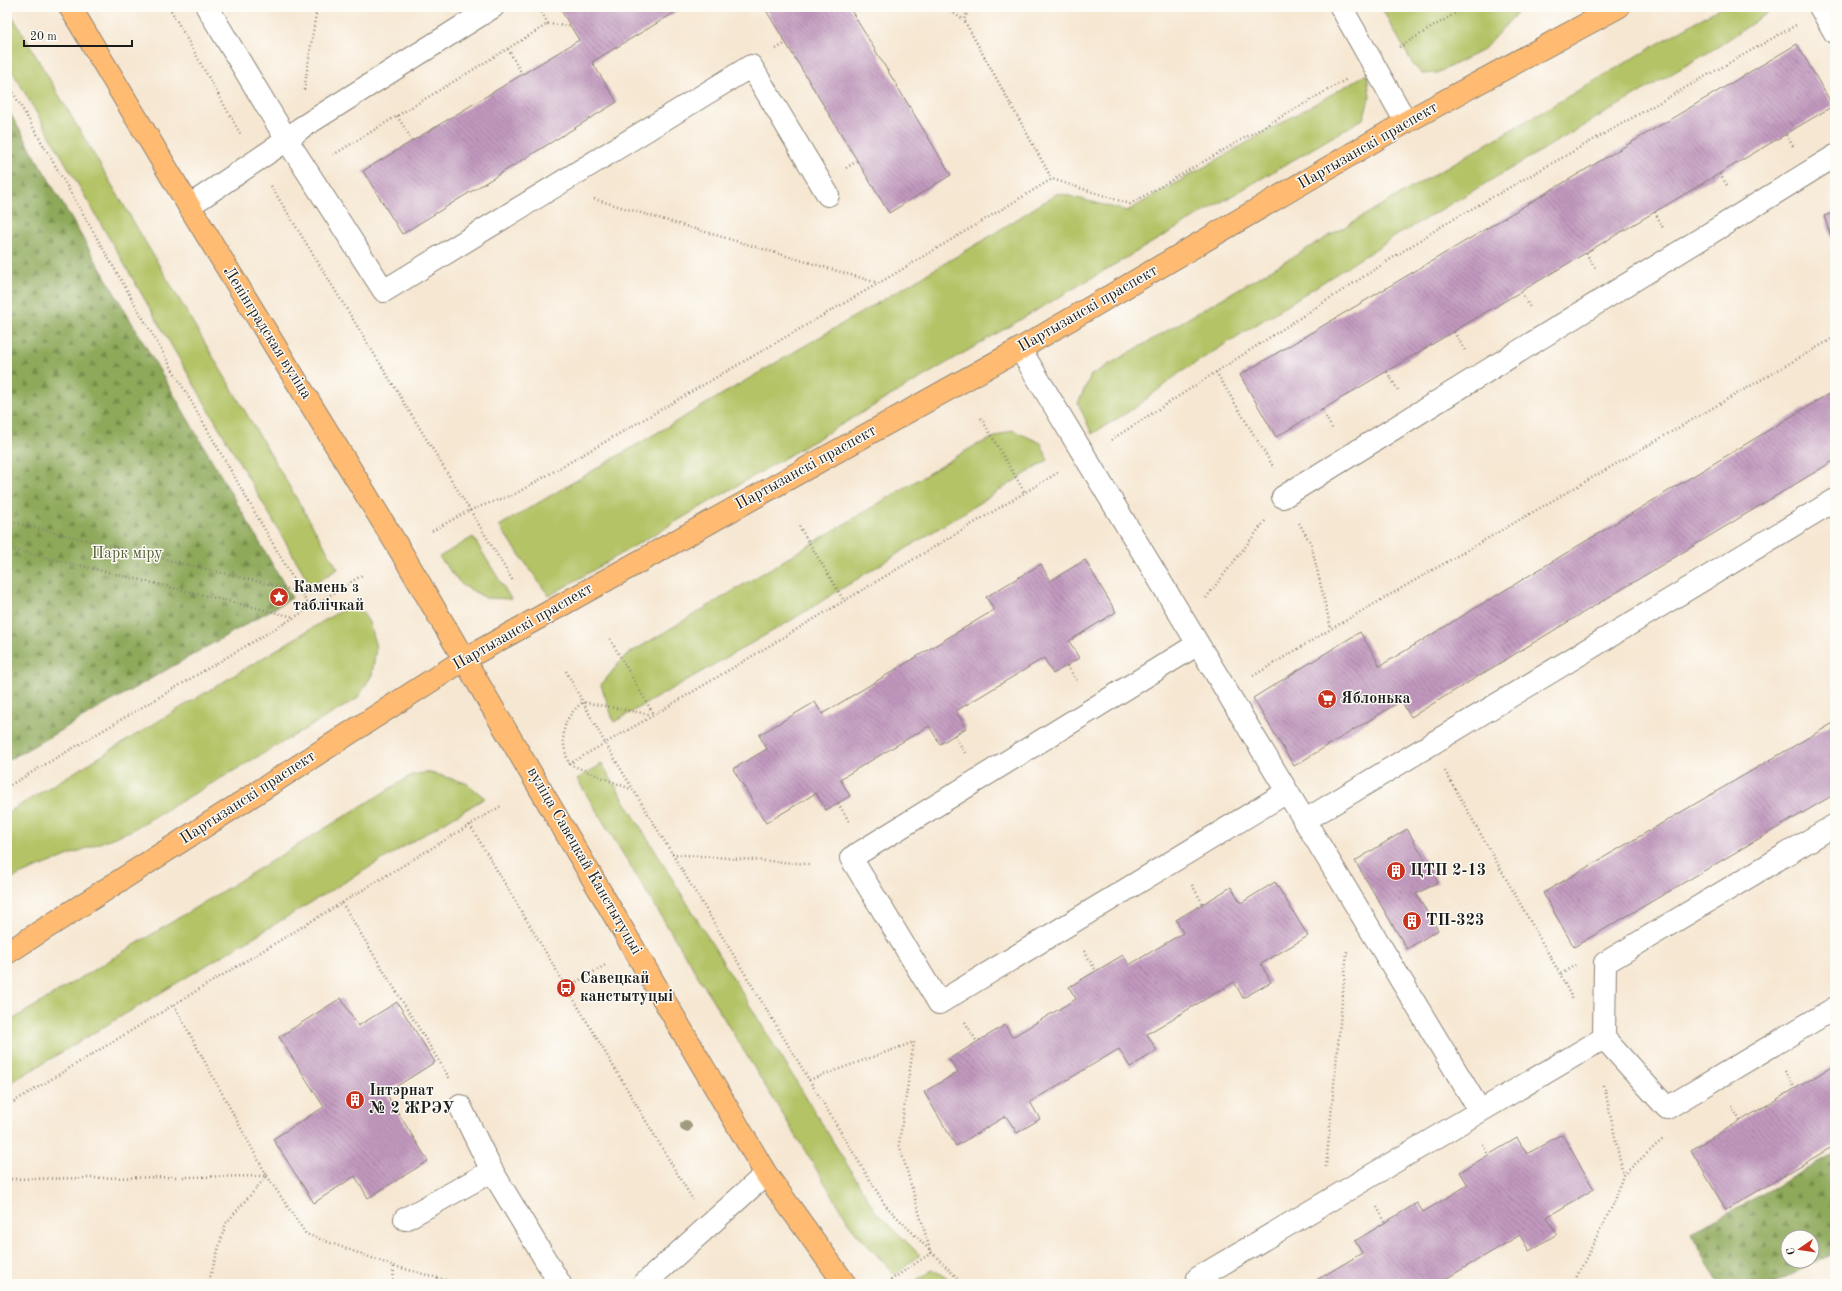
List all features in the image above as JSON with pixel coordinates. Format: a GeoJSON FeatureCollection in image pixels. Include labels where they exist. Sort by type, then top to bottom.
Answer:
{"type":"FeatureCollection","features":[{"type":"Feature","properties":{"kind":"main road","name":"Ленінградская вуліца"},"geometry":{"type":"LineString","coordinates":[[70,7],[189,206],[400,550],[465,659]]}},
{"type":"Feature","properties":{"kind":"main road","name":"Партызанскі праспект"},"geometry":{"type":"LineString","coordinates":[[7,953],[465,659],[1020,349],[1406,122],[1618,7]]}},
{"type":"Feature","properties":{"kind":"main road","name":"вуліца Савецкай Канстытуцыі"},"geometry":{"type":"LineString","coordinates":[[465,659],[766,1174],[845,1284]]}},
{"type":"Feature","properties":{"kind":"lane"},"geometry":{"type":"LineString","coordinates":[[207,7],[294,134],[384,291],[750,66],[828,195]]}},
{"type":"Feature","properties":{"kind":"lane"},"geometry":{"type":"LineString","coordinates":[[189,206],[294,134],[493,7]]}},
{"type":"Feature","properties":{"kind":"lane"},"geometry":{"type":"LineString","coordinates":[[1341,7],[1406,122]]}},
{"type":"Feature","properties":{"kind":"lane"},"geometry":{"type":"LineString","coordinates":[[1821,9],[1835,33]]}},
{"type":"Feature","properties":{"kind":"lane"},"geometry":{"type":"LineString","coordinates":[[1283,497],[1835,156]]}},
{"type":"Feature","properties":{"kind":"lane"},"geometry":{"type":"LineString","coordinates":[[1020,349],[1480,1111]]}},
{"type":"Feature","properties":{"kind":"lane"},"geometry":{"type":"LineString","coordinates":[[1304,821],[1835,500]]}},
{"type":"Feature","properties":{"kind":"lane"},"geometry":{"type":"LineString","coordinates":[[1198,644],[851,858],[939,1003],[1287,792]]}},
{"type":"Feature","properties":{"kind":"lane"},"geometry":{"type":"LineString","coordinates":[[1835,825],[1605,963],[1599,1040],[1667,1108],[1835,1008]]}},
{"type":"Feature","properties":{"kind":"lane"},"geometry":{"type":"LineString","coordinates":[[1198,1278],[1599,1040]]}},
{"type":"Feature","properties":{"kind":"lane"},"geometry":{"type":"LineString","coordinates":[[460,1106],[492,1171],[560,1284]]}},
{"type":"Feature","properties":{"kind":"lane"},"geometry":{"type":"LineString","coordinates":[[405,1219],[492,1171]]}},
{"type":"Feature","properties":{"kind":"lane"},"geometry":{"type":"LineString","coordinates":[[644,1284],[766,1174]]}},
{"type":"Feature","properties":{"kind":"path"},"geometry":{"type":"LineString","coordinates":[[169,7],[256,161],[513,581]]}},
{"type":"Feature","properties":{"kind":"path"},"geometry":{"type":"LineString","coordinates":[[294,134],[317,7]]}},
{"type":"Feature","properties":{"kind":"path"},"geometry":{"type":"LineString","coordinates":[[539,7],[548,24]]}},
{"type":"Feature","properties":{"kind":"path"},"geometry":{"type":"LineString","coordinates":[[944,7],[964,20],[1052,179],[1130,204],[1374,64]]}},
{"type":"Feature","properties":{"kind":"path"},"geometry":{"type":"LineString","coordinates":[[964,20],[970,7]]}},
{"type":"Feature","properties":{"kind":"path"},"geometry":{"type":"LineString","coordinates":[[1393,42],[1397,48],[1466,7]]}},
{"type":"Feature","properties":{"kind":"path"},"geometry":{"type":"LineString","coordinates":[[570,764],[1085,456],[1445,224],[1821,9]]}},
{"type":"Feature","properties":{"kind":"path"},"geometry":{"type":"LineString","coordinates":[[329,157],[548,24],[570,26]]}},
{"type":"Feature","properties":{"kind":"path"},"geometry":{"type":"LineString","coordinates":[[508,49],[522,74]]}},
{"type":"Feature","properties":{"kind":"path"},"geometry":{"type":"LineString","coordinates":[[7,82],[310,608]]}},
{"type":"Feature","properties":{"kind":"path"},"geometry":{"type":"LineString","coordinates":[[397,116],[413,140]]}},
{"type":"Feature","properties":{"kind":"path"},"geometry":{"type":"LineString","coordinates":[[432,531],[470,510],[514,494],[879,283],[1052,179]]}},
{"type":"Feature","properties":{"kind":"path"},"geometry":{"type":"LineString","coordinates":[[554,187],[879,283]]}},
{"type":"Feature","properties":{"kind":"path"},"geometry":{"type":"LineString","coordinates":[[1654,212],[1664,230]]}},
{"type":"Feature","properties":{"kind":"path"},"geometry":{"type":"LineString","coordinates":[[1586,253],[1597,271]]}},
{"type":"Feature","properties":{"kind":"path"},"geometry":{"type":"LineString","coordinates":[[1521,292],[1532,311]]}},
{"type":"Feature","properties":{"kind":"path"},"geometry":{"type":"LineString","coordinates":[[1454,332],[1468,357]]}},
{"type":"Feature","properties":{"kind":"path"},"geometry":{"type":"LineString","coordinates":[[1227,692],[1331,629],[1835,337]]}},
{"type":"Feature","properties":{"kind":"path"},"geometry":{"type":"LineString","coordinates":[[1387,372],[1398,391]]}},
{"type":"Feature","properties":{"kind":"path"},"geometry":{"type":"LineString","coordinates":[[1322,410],[1337,437]]}},
{"type":"Feature","properties":{"kind":"path"},"geometry":{"type":"LineString","coordinates":[[981,418],[1025,493]]}},
{"type":"Feature","properties":{"kind":"path"},"geometry":{"type":"LineString","coordinates":[[1186,624],[1283,497]]}},
{"type":"Feature","properties":{"kind":"path"},"geometry":{"type":"LineString","coordinates":[[7,521],[301,592]]}},
{"type":"Feature","properties":{"kind":"path"},"geometry":{"type":"LineString","coordinates":[[799,526],[844,601]]}},
{"type":"Feature","properties":{"kind":"path"},"geometry":{"type":"LineString","coordinates":[[7,548],[295,617]]}},
{"type":"Feature","properties":{"kind":"path"},"geometry":{"type":"LineString","coordinates":[[7,787],[295,617],[364,574]]}},
{"type":"Feature","properties":{"kind":"path"},"geometry":{"type":"LineString","coordinates":[[610,639],[654,715]]}},
{"type":"Feature","properties":{"kind":"path"},"geometry":{"type":"LineString","coordinates":[[1067,666],[1079,685]]}},
{"type":"Feature","properties":{"kind":"path"},"geometry":{"type":"LineString","coordinates":[[566,671],[633,790],[885,1205],[963,1284]]}},
{"type":"Feature","properties":{"kind":"path"},"geometry":{"type":"LineString","coordinates":[[633,790],[570,764],[562,744],[565,726],[572,710],[583,702],[654,715]]}},
{"type":"Feature","properties":{"kind":"path"},"geometry":{"type":"LineString","coordinates":[[954,735],[966,755]]}},
{"type":"Feature","properties":{"kind":"path"},"geometry":{"type":"LineString","coordinates":[[1430,744],[1560,974]]}},
{"type":"Feature","properties":{"kind":"path"},"geometry":{"type":"LineString","coordinates":[[838,803],[852,826]]}},
{"type":"Feature","properties":{"kind":"path"},"geometry":{"type":"LineString","coordinates":[[7,1106],[502,806]]}},
{"type":"Feature","properties":{"kind":"path"},"geometry":{"type":"LineString","coordinates":[[470,825],[684,1187],[711,1224]]}},
{"type":"Feature","properties":{"kind":"path"},"geometry":{"type":"LineString","coordinates":[[672,854],[809,864]]}},
{"type":"Feature","properties":{"kind":"path"},"geometry":{"type":"LineString","coordinates":[[1190,881],[1203,904]]}},
{"type":"Feature","properties":{"kind":"path"},"geometry":{"type":"LineString","coordinates":[[342,903],[448,1075],[460,1106]]}},
{"type":"Feature","properties":{"kind":"path"},"geometry":{"type":"LineString","coordinates":[[1323,1204],[1347,947]]}},
{"type":"Feature","properties":{"kind":"path"},"geometry":{"type":"LineString","coordinates":[[566,988],[635,948]]}},
{"type":"Feature","properties":{"kind":"path"},"geometry":{"type":"LineString","coordinates":[[1082,948],[1096,971]]}},
{"type":"Feature","properties":{"kind":"path"},"geometry":{"type":"LineString","coordinates":[[174,1005],[267,1176],[306,1234],[394,1266],[460,1284]]}},
{"type":"Feature","properties":{"kind":"path"},"geometry":{"type":"LineString","coordinates":[[963,1019],[977,1042]]}},
{"type":"Feature","properties":{"kind":"path"},"geometry":{"type":"LineString","coordinates":[[1573,1284],[1615,1201],[1623,1175],[1599,1040]]}},
{"type":"Feature","properties":{"kind":"path"},"geometry":{"type":"LineString","coordinates":[[809,1080],[914,1042],[899,1144],[931,1253]]}},
{"type":"Feature","properties":{"kind":"path"},"geometry":{"type":"LineString","coordinates":[[1782,1065],[1795,1088]]}},
{"type":"Feature","properties":{"kind":"path"},"geometry":{"type":"LineString","coordinates":[[1730,1103],[1740,1121]]}},
{"type":"Feature","properties":{"kind":"path"},"geometry":{"type":"LineString","coordinates":[[1623,1175],[1667,1135]]}},
{"type":"Feature","properties":{"kind":"path"},"geometry":{"type":"LineString","coordinates":[[7,1179],[267,1176]]}},
{"type":"Feature","properties":{"kind":"path"},"geometry":{"type":"LineString","coordinates":[[208,1284],[226,1223],[267,1176]]}},
{"type":"Feature","properties":{"kind":"path"},"geometry":{"type":"LineString","coordinates":[[1375,1204],[1385,1222]]}},
{"type":"Feature","properties":{"kind":"path"},"geometry":{"type":"LineString","coordinates":[[888,1282],[931,1253]]}},
{"type":"Feature","properties":{"kind":"path"},"geometry":{"type":"LineString","coordinates":[[393,1284],[394,1266]]}},
{"type":"Feature","properties":{"kind":"green space"},"geometry":{"type":"Polygon","coordinates":[[[7,7],[338,569],[311,586],[7,62],[7,7]]]}},
{"type":"Feature","properties":{"kind":"green space"},"geometry":{"type":"Polygon","coordinates":[[[1381,7],[1522,7],[1483,50],[1437,73],[1422,74],[1414,66],[1381,7]]]}},
{"type":"Feature","properties":{"kind":"green space"},"geometry":{"type":"Polygon","coordinates":[[[1721,7],[1776,7],[1719,46],[1396,236],[1178,374],[1136,407],[1092,434],[1078,403],[1091,375],[1721,7]]]}},
{"type":"Feature","properties":{"kind":"green space"},"geometry":{"type":"Polygon","coordinates":[[[1367,74],[1370,96],[1363,119],[549,596],[499,526],[979,243],[1058,193],[1127,211],[1367,74]]]}},
{"type":"Feature","properties":{"kind":"green space","name":"Парк міру"},"geometry":{"type":"Polygon","coordinates":[[[7,108],[292,598],[7,761],[7,108]]]}},
{"type":"Feature","properties":{"kind":"green space"},"geometry":{"type":"Polygon","coordinates":[[[1012,430],[1041,443],[1048,460],[790,621],[614,722],[601,685],[625,656],[974,446],[1012,430]]]}},
{"type":"Feature","properties":{"kind":"green space"},"geometry":{"type":"Polygon","coordinates":[[[473,537],[511,599],[486,598],[462,585],[439,557],[473,537]]]}},
{"type":"Feature","properties":{"kind":"green space"},"geometry":{"type":"Polygon","coordinates":[[[355,602],[369,622],[376,648],[372,675],[357,699],[130,831],[19,875],[7,882],[7,813],[355,602]]]}},
{"type":"Feature","properties":{"kind":"green space"},"geometry":{"type":"Polygon","coordinates":[[[602,764],[876,1212],[920,1255],[895,1275],[853,1229],[577,779],[602,764]]]}},
{"type":"Feature","properties":{"kind":"green space"},"geometry":{"type":"Polygon","coordinates":[[[429,772],[466,783],[485,798],[7,1085],[7,1023],[412,775],[429,772]]]}},
{"type":"Feature","properties":{"kind":"green space"},"geometry":{"type":"Polygon","coordinates":[[[1835,1154],[1835,1251],[1820,1259],[1820,1229],[1780,1229],[1780,1269],[1802,1269],[1775,1284],[1719,1284],[1691,1233],[1835,1154]]]}},
{"type":"Feature","properties":{"kind":"green space"},"geometry":{"type":"Polygon","coordinates":[[[933,1269],[955,1284],[912,1284],[933,1269]]]}},
{"type":"Feature","properties":{"kind":"building"},"geometry":{"type":"Polygon","coordinates":[[[559,7],[684,7],[592,62],[617,102],[402,234],[363,171],[579,40],[559,7]]]}},
{"type":"Feature","properties":{"kind":"building"},"geometry":{"type":"Polygon","coordinates":[[[764,7],[849,7],[951,175],[889,213],[764,7]]]}},
{"type":"Feature","properties":{"kind":"building"},"geometry":{"type":"Polygon","coordinates":[[[1797,44],[1833,106],[1276,437],[1240,375],[1797,44]]]}},
{"type":"Feature","properties":{"kind":"building"},"geometry":{"type":"Polygon","coordinates":[[[1835,212],[1835,248],[1824,216],[1835,212]]]}},
{"type":"Feature","properties":{"kind":"building"},"geometry":{"type":"Polygon","coordinates":[[[1835,390],[1835,460],[1411,717],[1401,701],[1294,766],[1253,698],[1360,632],[1380,666],[1835,390]]]}},
{"type":"Feature","properties":{"kind":"building"},"geometry":{"type":"Polygon","coordinates":[[[1085,560],[1116,612],[1069,641],[1079,658],[1053,674],[1044,658],[956,711],[966,728],[940,744],[929,726],[840,779],[850,796],[826,810],[816,793],[766,823],[733,769],[767,749],[759,735],[815,702],[822,714],[994,610],[986,597],[1041,564],[1050,581],[1085,560]]]}},
{"type":"Feature","properties":{"kind":"building"},"geometry":{"type":"Polygon","coordinates":[[[1835,722],[1835,794],[1574,947],[1543,893],[1835,722]]]}},
{"type":"Feature","properties":{"kind":"building","name":"ЦТП 2-13"},"geometry":{"type":"Polygon","coordinates":[[[1407,829],[1438,882],[1416,894],[1438,930],[1407,949],[1355,861],[1407,829]]]}},
{"type":"Feature","properties":{"kind":"building"},"geometry":{"type":"Polygon","coordinates":[[[1275,882],[1308,936],[1261,964],[1271,982],[1243,998],[1234,982],[1147,1034],[1157,1051],[1130,1067],[1119,1049],[1030,1102],[1040,1119],[1017,1133],[1006,1116],[956,1146],[924,1092],[958,1072],[949,1059],[1005,1025],[1012,1037],[1076,999],[1069,987],[1123,955],[1129,965],[1183,933],[1176,920],[1231,887],[1241,903],[1275,882]]]}},
{"type":"Feature","properties":{"kind":"building","name":"Інтэрнат № 2 ЖРЭУ"},"geometry":{"type":"Polygon","coordinates":[[[341,998],[358,1026],[397,1002],[435,1062],[386,1093],[428,1161],[368,1198],[355,1176],[314,1203],[273,1139],[324,1107],[279,1037],[341,998]]]}},
{"type":"Feature","properties":{"kind":"building"},"geometry":{"type":"Polygon","coordinates":[[[1835,1065],[1835,1145],[1726,1210],[1691,1150],[1835,1065]]]}},
{"type":"Feature","properties":{"kind":"building"},"geometry":{"type":"Polygon","coordinates":[[[1562,1134],[1594,1189],[1547,1217],[1557,1234],[1529,1251],[1520,1235],[1437,1284],[1310,1284],[1362,1253],[1355,1241],[1417,1203],[1423,1212],[1468,1185],[1460,1172],[1517,1138],[1527,1154],[1562,1134]]]}},
{"type":"Feature","properties":{"kind":"place","name":"Камень з таблічкай"},"geometry":{"type":"Point","coordinates":[279,597]}},
{"type":"Feature","properties":{"kind":"place","name":"Яблонька"},"geometry":{"type":"Point","coordinates":[1327,699]}},
{"type":"Feature","properties":{"kind":"place","name":"ЦТП 2-13"},"geometry":{"type":"Point","coordinates":[1396,871]}},
{"type":"Feature","properties":{"kind":"place","name":"ТП-323"},"geometry":{"type":"Point","coordinates":[1412,921]}},
{"type":"Feature","properties":{"kind":"place","name":"Савецкай канстытуцыі"},"geometry":{"type":"Point","coordinates":[566,988]}},
{"type":"Feature","properties":{"kind":"place","name":"Інтэрнат № 2 ЖРЭУ"},"geometry":{"type":"Point","coordinates":[355,1100]}}]}
